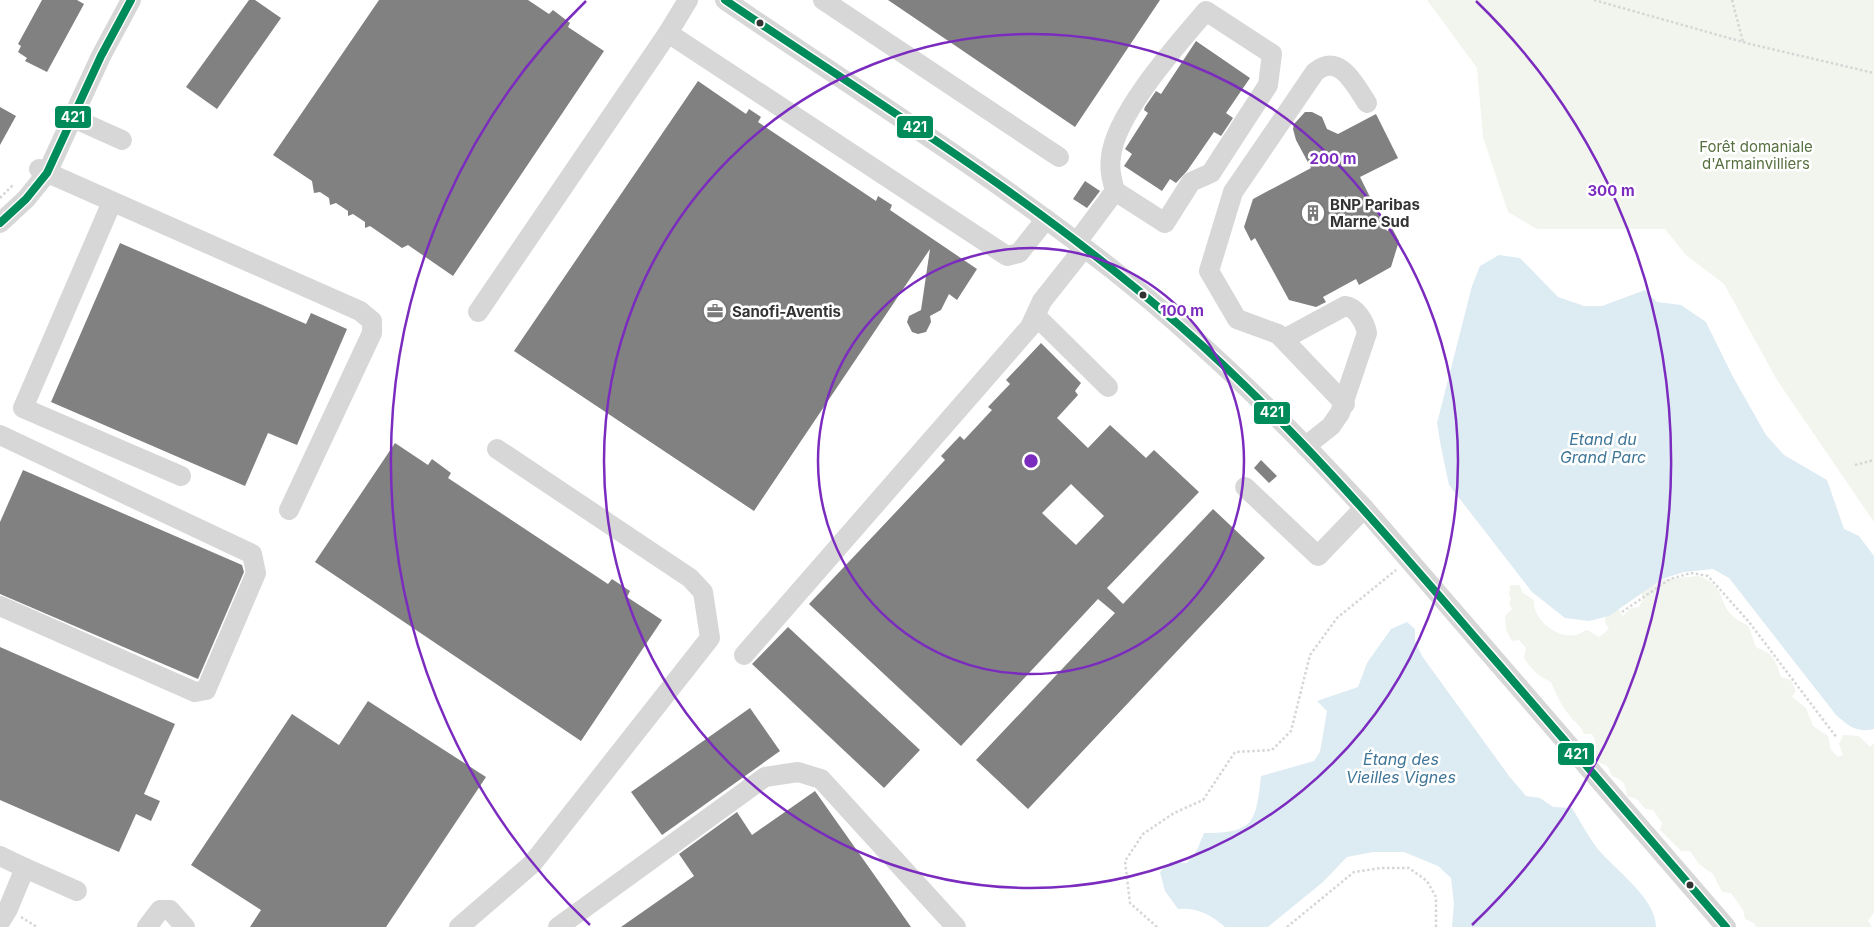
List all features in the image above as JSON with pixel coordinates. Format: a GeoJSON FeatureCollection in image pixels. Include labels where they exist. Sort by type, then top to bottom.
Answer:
{"type":"FeatureCollection","features":[{"type":"Feature","properties":{"kind":"street"},"geometry":{"type":"LineString","coordinates":[[0,223],[26,199],[43,171],[69,126],[100,56],[131,0]]}},
{"type":"Feature","properties":{"kind":"street"},"geometry":{"type":"LineString","coordinates":[[478,312],[668,33],[688,0]]}},
{"type":"Feature","properties":{"kind":"street"},"geometry":{"type":"LineString","coordinates":[[823,0],[1059,157]]}},
{"type":"Feature","properties":{"kind":"street"},"geometry":{"type":"LineString","coordinates":[[734,3],[1046,219],[1160,310],[1226,368],[1306,446],[1364,508],[1726,927]]}},
{"type":"Feature","properties":{"kind":"street"},"geometry":{"type":"LineString","coordinates":[[744,656],[1030,327],[1042,301],[1115,191],[1110,172],[1110,156],[1120,126],[1162,63],[1206,11],[1272,54],[1268,86],[1211,173],[1191,182],[1166,223],[1115,191]]}},
{"type":"Feature","properties":{"kind":"street"},"geometry":{"type":"LineString","coordinates":[[668,33],[1007,256],[1019,253],[1046,219]]}},
{"type":"Feature","properties":{"kind":"street"},"geometry":{"type":"LineString","coordinates":[[1345,404],[1284,339],[1272,331],[1237,320],[1210,276],[1210,267],[1233,192],[1315,72],[1321,67],[1330,66],[1345,70],[1367,104]]}},
{"type":"Feature","properties":{"kind":"street"},"geometry":{"type":"LineString","coordinates":[[69,126],[122,140]]}},
{"type":"Feature","properties":{"kind":"street"},"geometry":{"type":"LineString","coordinates":[[43,171],[360,311],[372,321],[372,333],[289,510]]}},
{"type":"Feature","properties":{"kind":"street"},"geometry":{"type":"LineString","coordinates":[[0,208],[43,171]]}},
{"type":"Feature","properties":{"kind":"street"},"geometry":{"type":"LineString","coordinates":[[112,202],[23,408],[181,476]]}},
{"type":"Feature","properties":{"kind":"street"},"geometry":{"type":"LineString","coordinates":[[1284,339],[1344,306],[1354,309],[1366,326],[1367,333],[1345,404],[1330,426],[1306,446]]}},
{"type":"Feature","properties":{"kind":"street"},"geometry":{"type":"LineString","coordinates":[[1036,316],[1108,387]]}},
{"type":"Feature","properties":{"kind":"street"},"geometry":{"type":"LineString","coordinates":[[0,606],[195,692],[206,690],[256,574],[252,554],[2,441]]}},
{"type":"Feature","properties":{"kind":"street"},"geometry":{"type":"LineString","coordinates":[[459,927],[532,864],[710,638],[703,592],[690,578],[497,449]]}},
{"type":"Feature","properties":{"kind":"street"},"geometry":{"type":"LineString","coordinates":[[1245,487],[1318,556],[1364,508]]}},
{"type":"Feature","properties":{"kind":"street"},"geometry":{"type":"LineString","coordinates":[[558,927],[765,777],[798,772],[821,779],[956,927]]}},
{"type":"Feature","properties":{"kind":"street"},"geometry":{"type":"LineString","coordinates":[[0,856],[77,892]]}},
{"type":"Feature","properties":{"kind":"street"},"geometry":{"type":"LineString","coordinates":[[0,922],[8,909],[25,868]]}},
{"type":"Feature","properties":{"kind":"street"},"geometry":{"type":"LineString","coordinates":[[147,927],[160,910],[170,910],[186,927]]}},
{"type":"Feature","properties":{"kind":"path"},"geometry":{"type":"LineString","coordinates":[[1594,0],[1743,42],[1874,73]]}},
{"type":"Feature","properties":{"kind":"path"},"geometry":{"type":"LineString","coordinates":[[1732,0],[1743,42]]}},
{"type":"Feature","properties":{"kind":"path"},"geometry":{"type":"LineString","coordinates":[[1855,465],[1874,460]]}},
{"type":"Feature","properties":{"kind":"path"},"geometry":{"type":"LineString","coordinates":[[1157,927],[1130,903],[1125,861],[1143,834],[1174,813],[1203,800],[1235,752],[1272,750],[1291,731],[1310,655],[1337,618],[1409,559]]}},
{"type":"Feature","properties":{"kind":"path"},"geometry":{"type":"LineString","coordinates":[[1622,612],[1670,579],[1691,573],[1708,576],[1749,622],[1836,738]]}},
{"type":"Feature","properties":{"kind":"path"},"geometry":{"type":"LineString","coordinates":[[1287,927],[1354,872],[1381,868],[1409,868],[1427,880],[1436,897],[1436,927]]}},
{"type":"Feature","properties":{"kind":"green space","name":"Forêt domaniale d'Armainvilliers"},"geometry":{"type":"Polygon","coordinates":[[[1427,0],[1874,0],[1874,522],[1777,380],[1724,284],[1686,255],[1665,229],[1537,229],[1508,212],[1483,137],[1477,68],[1427,0]]]}},
{"type":"Feature","properties":{"kind":"green space"},"geometry":{"type":"Polygon","coordinates":[[[1698,576],[1713,584],[1729,613],[1748,626],[1757,648],[1767,652],[1773,658],[1781,677],[1791,680],[1796,691],[1792,697],[1806,708],[1813,726],[1828,736],[1831,750],[1838,757],[1843,755],[1839,744],[1843,735],[1859,736],[1870,747],[1874,743],[1874,912],[1868,921],[1872,927],[1756,927],[1754,923],[1745,919],[1743,910],[1731,893],[1722,892],[1713,874],[1699,864],[1690,851],[1681,851],[1660,830],[1662,823],[1653,810],[1645,809],[1637,799],[1627,796],[1623,783],[1612,776],[1608,767],[1592,758],[1588,748],[1596,742],[1592,734],[1584,734],[1564,707],[1551,682],[1532,669],[1524,658],[1526,648],[1519,640],[1512,641],[1506,630],[1505,616],[1512,609],[1509,603],[1511,599],[1509,595],[1510,585],[1519,585],[1523,593],[1534,600],[1537,614],[1554,631],[1561,634],[1576,635],[1587,630],[1599,637],[1609,629],[1605,623],[1606,611],[1617,607],[1623,616],[1631,608],[1639,607],[1643,599],[1640,590],[1649,581],[1698,576]]]}},
{"type":"Feature","properties":{"kind":"water","name":"Etand du Grand Parc"},"geometry":{"type":"Polygon","coordinates":[[[1499,255],[1520,258],[1558,297],[1584,306],[1602,306],[1645,290],[1657,302],[1681,305],[1706,322],[1732,375],[1766,435],[1784,455],[1827,480],[1844,529],[1859,536],[1874,556],[1874,729],[1862,730],[1853,728],[1836,715],[1729,578],[1713,569],[1684,572],[1662,579],[1609,616],[1589,621],[1565,618],[1532,592],[1449,485],[1437,423],[1472,286],[1480,266],[1499,255]]]}},
{"type":"Feature","properties":{"kind":"water","name":"Étang des Vieilles Vignes"},"geometry":{"type":"Polygon","coordinates":[[[1407,622],[1415,629],[1415,641],[1422,656],[1509,776],[1526,796],[1540,798],[1553,807],[1572,808],[1597,848],[1642,895],[1654,916],[1656,927],[1452,927],[1454,904],[1451,878],[1438,866],[1404,852],[1373,852],[1347,857],[1323,882],[1268,927],[1225,927],[1203,913],[1191,909],[1178,909],[1165,891],[1160,872],[1170,862],[1187,863],[1197,850],[1204,833],[1233,831],[1249,822],[1254,815],[1257,805],[1261,776],[1314,761],[1320,752],[1327,711],[1317,701],[1358,687],[1367,663],[1391,629],[1407,622]]]}},
{"type":"Feature","properties":{"kind":"building"},"geometry":{"type":"Polygon","coordinates":[[[42,0],[77,0],[84,4],[47,72],[25,61],[27,58],[18,52],[21,46],[18,44],[42,0]]]}},
{"type":"Feature","properties":{"kind":"building"},"geometry":{"type":"Polygon","coordinates":[[[249,0],[255,0],[281,18],[217,109],[186,87],[249,0]]]}},
{"type":"Feature","properties":{"kind":"building"},"geometry":{"type":"Polygon","coordinates":[[[379,0],[528,0],[549,14],[553,10],[570,23],[568,27],[604,51],[453,276],[408,245],[402,248],[370,226],[365,228],[365,222],[353,214],[348,216],[348,211],[336,203],[330,205],[329,198],[320,192],[314,193],[312,181],[273,155],[379,0]]]}},
{"type":"Feature","properties":{"kind":"building"},"geometry":{"type":"Polygon","coordinates":[[[888,0],[1160,0],[1075,127],[888,0]]]}},
{"type":"Feature","properties":{"kind":"building"},"geometry":{"type":"Polygon","coordinates":[[[1196,41],[1250,78],[1226,113],[1233,118],[1221,136],[1214,132],[1187,171],[1176,183],[1170,179],[1162,191],[1124,166],[1132,154],[1125,149],[1148,113],[1144,110],[1145,107],[1156,91],[1161,94],[1196,41]]]}},
{"type":"Feature","properties":{"kind":"building","name":"Sanofi-Aventis"},"geometry":{"type":"Polygon","coordinates":[[[698,81],[746,114],[749,109],[761,117],[758,122],[876,201],[878,196],[892,205],[890,210],[977,269],[957,300],[949,294],[941,310],[930,316],[931,322],[926,332],[918,334],[912,332],[907,322],[909,316],[921,310],[930,249],[754,511],[514,351],[698,81]]]}},
{"type":"Feature","properties":{"kind":"building"},"geometry":{"type":"Polygon","coordinates":[[[0,107],[16,116],[0,145],[0,107]]]}},
{"type":"Feature","properties":{"kind":"building","name":"BNP Paribas Marne Sud"},"geometry":{"type":"Polygon","coordinates":[[[1305,112],[1312,112],[1322,117],[1327,129],[1338,134],[1376,114],[1398,158],[1360,177],[1387,231],[1392,228],[1399,241],[1391,267],[1359,285],[1356,279],[1323,297],[1326,302],[1316,307],[1289,300],[1255,238],[1251,241],[1244,227],[1253,199],[1311,168],[1296,140],[1293,129],[1294,124],[1305,112]]]}},
{"type":"Feature","properties":{"kind":"building"},"geometry":{"type":"Polygon","coordinates":[[[1085,181],[1100,191],[1087,208],[1073,199],[1085,181]]]}},
{"type":"Feature","properties":{"kind":"building"},"geometry":{"type":"Polygon","coordinates":[[[120,243],[306,324],[311,313],[347,329],[297,445],[268,433],[245,486],[51,402],[120,243]]]}},
{"type":"Feature","properties":{"kind":"building"},"geometry":{"type":"Polygon","coordinates":[[[1041,343],[1081,383],[1075,391],[1078,395],[1057,418],[1088,448],[1110,425],[1146,458],[1154,450],[1199,492],[1107,588],[1123,604],[1213,509],[1265,558],[1028,809],[976,760],[1115,613],[1098,599],[961,746],[809,604],[945,460],[941,456],[960,436],[964,440],[992,410],[988,407],[1010,384],[1006,380],[1041,343]],[[1071,484],[1042,513],[1076,545],[1104,516],[1071,484]]]}},
{"type":"Feature","properties":{"kind":"building"},"geometry":{"type":"Polygon","coordinates":[[[395,443],[428,465],[432,459],[451,473],[448,478],[608,584],[612,579],[630,591],[627,597],[662,620],[581,741],[315,562],[395,443]]]}},
{"type":"Feature","properties":{"kind":"building"},"geometry":{"type":"Polygon","coordinates":[[[1261,460],[1277,476],[1269,483],[1254,468],[1261,460]]]}},
{"type":"Feature","properties":{"kind":"building"},"geometry":{"type":"Polygon","coordinates":[[[23,470],[242,565],[244,572],[198,679],[0,594],[0,522],[23,470]]]}},
{"type":"Feature","properties":{"kind":"building"},"geometry":{"type":"Polygon","coordinates":[[[788,627],[920,750],[884,788],[752,664],[788,627]]]}},
{"type":"Feature","properties":{"kind":"building"},"geometry":{"type":"Polygon","coordinates":[[[0,647],[175,724],[144,794],[160,801],[151,821],[136,814],[119,852],[0,800],[0,647]]]}},
{"type":"Feature","properties":{"kind":"building"},"geometry":{"type":"Polygon","coordinates":[[[368,701],[486,777],[386,927],[250,927],[261,910],[191,865],[292,714],[339,745],[368,701]]]}},
{"type":"Feature","properties":{"kind":"building"},"geometry":{"type":"Polygon","coordinates":[[[750,708],[780,751],[662,835],[631,792],[750,708]]]}},
{"type":"Feature","properties":{"kind":"building"},"geometry":{"type":"Polygon","coordinates":[[[815,791],[911,927],[621,927],[694,876],[679,854],[737,812],[752,835],[815,791]]]}},
{"type":"Feature","properties":{"kind":"transit line","name":"421"},"geometry":{"type":"LineString","coordinates":[[0,223],[26,199],[47,173],[101,56],[131,0]]}},
{"type":"Feature","properties":{"kind":"transit line","name":"421"},"geometry":{"type":"LineString","coordinates":[[725,0],[957,155],[1071,237],[1126,280],[1219,361],[1295,436],[1368,514],[1726,927]]}},
{"type":"Feature","properties":{"kind":"place","name":"BNP Paribas Marne Sud"},"geometry":{"type":"Point","coordinates":[1313,213]}},
{"type":"Feature","properties":{"kind":"place","name":"Sanofi-Aventis"},"geometry":{"type":"Point","coordinates":[715,311]}}]}
